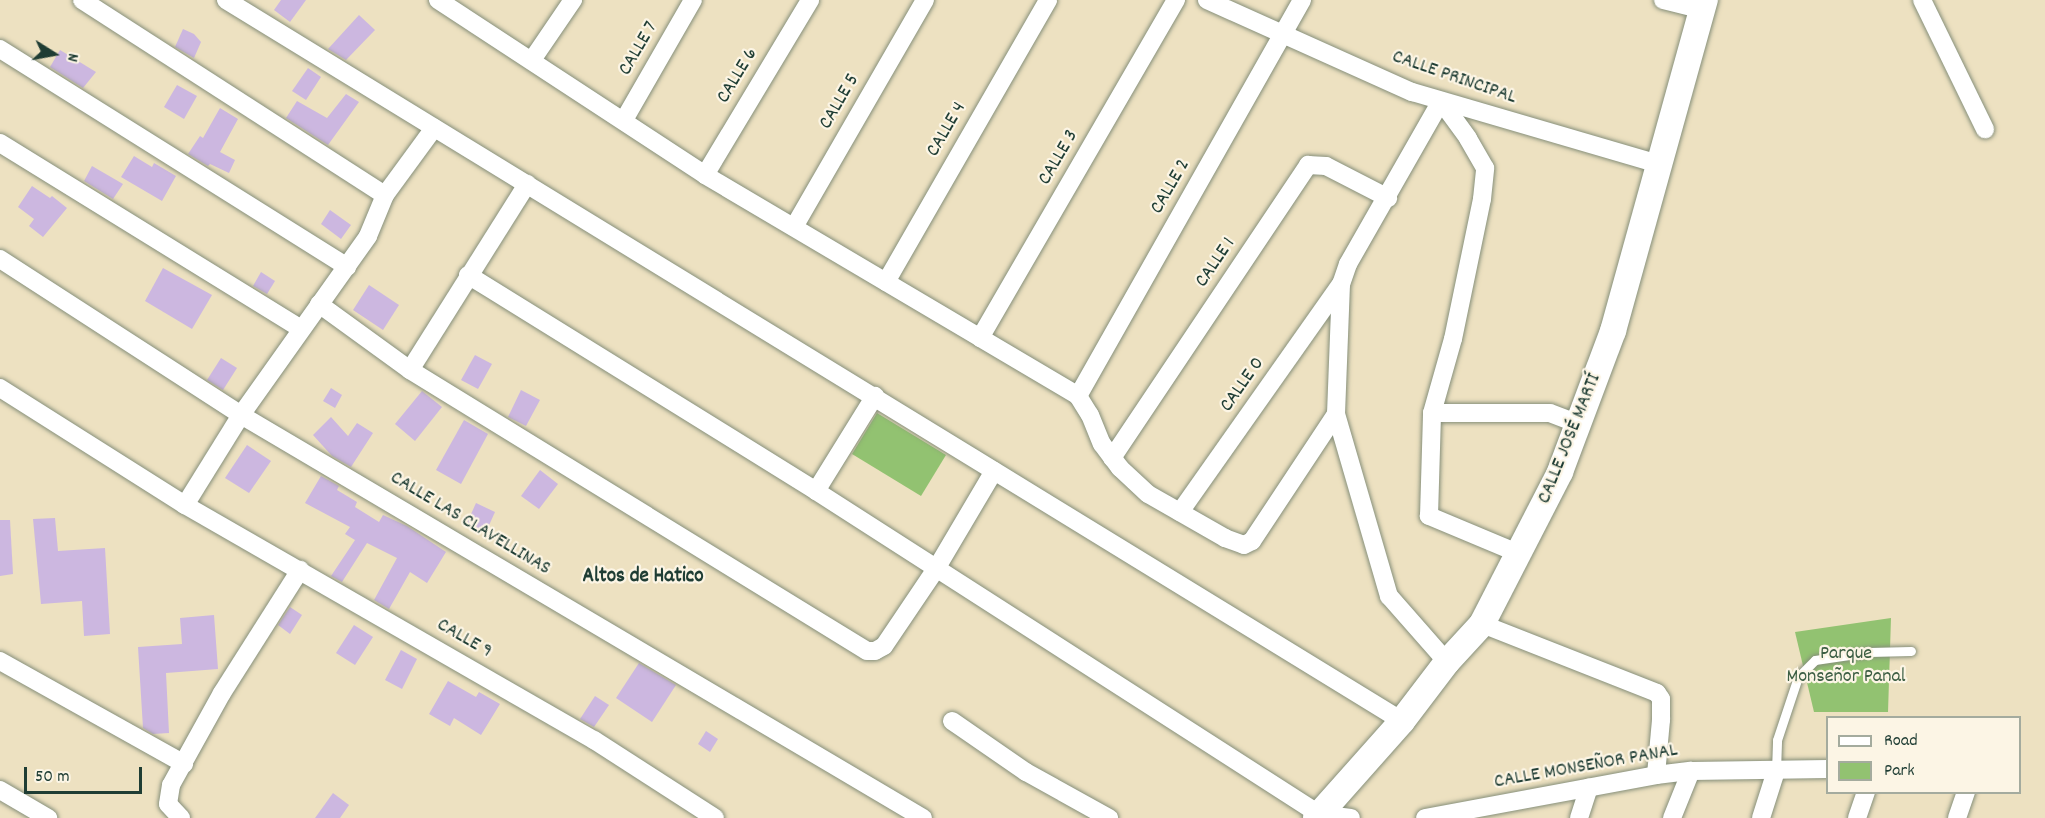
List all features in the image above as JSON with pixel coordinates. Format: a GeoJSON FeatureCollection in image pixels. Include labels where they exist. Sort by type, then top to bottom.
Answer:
{"type":"FeatureCollection","features":[{"type":"Feature","properties":{"kind":"main road","name":"CALLE JOSÉ MARTÍ"},"geometry":{"type":"LineString","coordinates":[[1318,816],[1402,721],[1447,662],[1482,624],[1520,554],[1560,472],[1613,331],[1704,5]]}},
{"type":"Feature","properties":{"kind":"street"},"geometry":{"type":"LineString","coordinates":[[82,0],[385,195]]}},
{"type":"Feature","properties":{"kind":"street"},"geometry":{"type":"LineString","coordinates":[[226,0],[1402,721]]}},
{"type":"Feature","properties":{"kind":"street"},"geometry":{"type":"LineString","coordinates":[[438,0],[705,175],[1078,396],[1112,458],[1148,494],[1245,546],[1251,541],[1336,414]]}},
{"type":"Feature","properties":{"kind":"street"},"geometry":{"type":"LineString","coordinates":[[532,60],[573,0]]}},
{"type":"Feature","properties":{"kind":"street","name":"CALLE 7"},"geometry":{"type":"LineString","coordinates":[[624,120],[693,0]]}},
{"type":"Feature","properties":{"kind":"street","name":"CALLE 6"},"geometry":{"type":"LineString","coordinates":[[705,175],[810,0]]}},
{"type":"Feature","properties":{"kind":"street","name":"CALLE 5"},"geometry":{"type":"LineString","coordinates":[[794,228],[925,0]]}},
{"type":"Feature","properties":{"kind":"street","name":"CALLE 4"},"geometry":{"type":"LineString","coordinates":[[886,282],[1048,0]]}},
{"type":"Feature","properties":{"kind":"street","name":"CALLE 3"},"geometry":{"type":"LineString","coordinates":[[980,338],[1176,0]]}},
{"type":"Feature","properties":{"kind":"street","name":"CALLE PRINCIPAL"},"geometry":{"type":"LineString","coordinates":[[1207,0],[1412,92],[1661,165]]}},
{"type":"Feature","properties":{"kind":"street","name":"CALLE 2"},"geometry":{"type":"LineString","coordinates":[[1078,396],[1302,0]]}},
{"type":"Feature","properties":{"kind":"street"},"geometry":{"type":"LineString","coordinates":[[1663,0],[1704,5]]}},
{"type":"Feature","properties":{"kind":"street"},"geometry":{"type":"LineString","coordinates":[[1922,0],[1985,129]]}},
{"type":"Feature","properties":{"kind":"street"},"geometry":{"type":"LineString","coordinates":[[0,50],[347,267]]}},
{"type":"Feature","properties":{"kind":"street"},"geometry":{"type":"LineString","coordinates":[[1447,662],[1389,596],[1336,414],[1341,284],[1348,264],[1388,198],[1441,101],[1468,138],[1485,168],[1482,199],[1453,339],[1432,413],[1429,516],[1520,554]]}},
{"type":"Feature","properties":{"kind":"street"},"geometry":{"type":"LineString","coordinates":[[185,505],[241,415],[300,328],[368,236],[385,195],[434,128]]}},
{"type":"Feature","properties":{"kind":"street"},"geometry":{"type":"LineString","coordinates":[[0,143],[300,328]]}},
{"type":"Feature","properties":{"kind":"street","name":"CALLE 1"},"geometry":{"type":"LineString","coordinates":[[1112,458],[1308,165],[1326,166],[1388,198]]}},
{"type":"Feature","properties":{"kind":"street"},"geometry":{"type":"LineString","coordinates":[[410,370],[527,184]]}},
{"type":"Feature","properties":{"kind":"street","name":"CALLE LAS CLAVELLINAS"},"geometry":{"type":"LineString","coordinates":[[0,259],[241,415],[923,818]]}},
{"type":"Feature","properties":{"kind":"street"},"geometry":{"type":"LineString","coordinates":[[468,275],[816,491],[1318,816],[1351,818]]}},
{"type":"Feature","properties":{"kind":"street","name":"CALLE 0"},"geometry":{"type":"LineString","coordinates":[[1180,512],[1341,284]]}},
{"type":"Feature","properties":{"kind":"street"},"geometry":{"type":"LineString","coordinates":[[319,304],[410,370],[867,651],[884,646],[936,569],[994,471]]}},
{"type":"Feature","properties":{"kind":"street","name":"CALLE 9"},"geometry":{"type":"LineString","coordinates":[[0,388],[185,505],[594,740],[715,818]]}},
{"type":"Feature","properties":{"kind":"street"},"geometry":{"type":"LineString","coordinates":[[816,491],[875,396]]}},
{"type":"Feature","properties":{"kind":"street"},"geometry":{"type":"LineString","coordinates":[[1432,413],[1550,413],[1578,424]]}},
{"type":"Feature","properties":{"kind":"street"},"geometry":{"type":"LineString","coordinates":[[181,818],[168,804],[171,785],[222,693],[300,570]]}},
{"type":"Feature","properties":{"kind":"street"},"geometry":{"type":"LineString","coordinates":[[1482,624],[1657,693],[1661,699],[1661,720],[1656,775]]}},
{"type":"Feature","properties":{"kind":"street"},"geometry":{"type":"LineString","coordinates":[[0,661],[184,764]]}},
{"type":"Feature","properties":{"kind":"street"},"geometry":{"type":"LineString","coordinates":[[952,721],[1026,772],[1109,818]]}},
{"type":"Feature","properties":{"kind":"street","name":"CALLE MONSEÑOR PANAL"},"geometry":{"type":"LineString","coordinates":[[1425,818],[1489,812],[1589,788],[1656,775],[1691,771],[1826,769]]}},
{"type":"Feature","properties":{"kind":"street"},"geometry":{"type":"LineString","coordinates":[[1672,818],[1691,771]]}},
{"type":"Feature","properties":{"kind":"street"},"geometry":{"type":"LineString","coordinates":[[1761,818],[1776,771]]}},
{"type":"Feature","properties":{"kind":"street"},"geometry":{"type":"LineString","coordinates":[[1579,818],[1589,788]]}},
{"type":"Feature","properties":{"kind":"street"},"geometry":{"type":"LineString","coordinates":[[0,790],[48,818]]}},
{"type":"Feature","properties":{"kind":"street"},"geometry":{"type":"LineString","coordinates":[[1857,818],[1865,794]]}},
{"type":"Feature","properties":{"kind":"street"},"geometry":{"type":"LineString","coordinates":[[1957,818],[1965,794]]}},
{"type":"Feature","properties":{"kind":"lane"},"geometry":{"type":"LineString","coordinates":[[1776,771],[1777,740],[1798,676],[1815,660],[1869,652],[1911,651]]}},
{"type":"Feature","properties":{"kind":"green space"},"geometry":{"type":"Polygon","coordinates":[[[877,413],[946,455],[921,496],[852,454],[877,413]]]}},
{"type":"Feature","properties":{"kind":"green space","name":"Parque Monseñor Panal"},"geometry":{"type":"Polygon","coordinates":[[[1891,618],[1888,712],[1814,712],[1795,632],[1891,618]]]}},
{"type":"Feature","properties":{"kind":"building"},"geometry":{"type":"Polygon","coordinates":[[[281,0],[306,0],[290,22],[274,10],[281,0]]]}},
{"type":"Feature","properties":{"kind":"building"},"geometry":{"type":"Polygon","coordinates":[[[359,15],[375,30],[346,60],[328,49],[359,15]]]}},
{"type":"Feature","properties":{"kind":"building"},"geometry":{"type":"Polygon","coordinates":[[[183,29],[194,34],[201,42],[194,58],[175,47],[183,29]]]}},
{"type":"Feature","properties":{"kind":"building"},"geometry":{"type":"Polygon","coordinates":[[[60,50],[96,72],[83,88],[50,67],[60,50]]]}},
{"type":"Feature","properties":{"kind":"building"},"geometry":{"type":"Polygon","coordinates":[[[308,68],[321,77],[306,100],[292,91],[308,68]]]}},
{"type":"Feature","properties":{"kind":"building"},"geometry":{"type":"Polygon","coordinates":[[[177,85],[197,96],[184,119],[164,107],[177,85]]]}},
{"type":"Feature","properties":{"kind":"building"},"geometry":{"type":"Polygon","coordinates":[[[346,94],[359,102],[328,145],[286,118],[297,101],[327,118],[346,94]]]}},
{"type":"Feature","properties":{"kind":"building"},"geometry":{"type":"Polygon","coordinates":[[[220,108],[238,119],[220,152],[235,160],[229,173],[210,164],[208,166],[188,154],[200,136],[203,138],[220,108]]]}},
{"type":"Feature","properties":{"kind":"building"},"geometry":{"type":"Polygon","coordinates":[[[134,156],[152,167],[154,163],[176,176],[162,201],[121,177],[134,156]]]}},
{"type":"Feature","properties":{"kind":"building"},"geometry":{"type":"Polygon","coordinates":[[[92,166],[123,184],[113,199],[84,181],[92,166]]]}},
{"type":"Feature","properties":{"kind":"building"},"geometry":{"type":"Polygon","coordinates":[[[32,186],[50,198],[52,196],[67,208],[43,237],[29,226],[34,219],[18,207],[32,186]]]}},
{"type":"Feature","properties":{"kind":"building"},"geometry":{"type":"Polygon","coordinates":[[[330,210],[351,225],[341,239],[321,224],[330,210]]]}},
{"type":"Feature","properties":{"kind":"building"},"geometry":{"type":"Polygon","coordinates":[[[163,268],[212,295],[192,329],[145,301],[163,268]]]}},
{"type":"Feature","properties":{"kind":"building"},"geometry":{"type":"Polygon","coordinates":[[[261,272],[275,281],[267,294],[253,286],[261,272]]]}},
{"type":"Feature","properties":{"kind":"building"},"geometry":{"type":"Polygon","coordinates":[[[369,285],[399,305],[383,330],[353,310],[369,285]]]}},
{"type":"Feature","properties":{"kind":"building"},"geometry":{"type":"Polygon","coordinates":[[[475,355],[492,364],[478,389],[461,380],[475,355]]]}},
{"type":"Feature","properties":{"kind":"building"},"geometry":{"type":"Polygon","coordinates":[[[221,358],[237,368],[223,390],[207,380],[221,358]]]}},
{"type":"Feature","properties":{"kind":"building"},"geometry":{"type":"Polygon","coordinates":[[[331,388],[342,395],[335,408],[323,401],[331,388]]]}},
{"type":"Feature","properties":{"kind":"building"},"geometry":{"type":"Polygon","coordinates":[[[521,390],[540,400],[526,426],[508,417],[521,390]]]}},
{"type":"Feature","properties":{"kind":"building"},"geometry":{"type":"Polygon","coordinates":[[[422,391],[442,407],[415,441],[395,424],[422,391]]]}},
{"type":"Feature","properties":{"kind":"building"},"geometry":{"type":"Polygon","coordinates":[[[331,417],[348,436],[357,423],[373,433],[351,467],[332,456],[313,435],[331,417]]]}},
{"type":"Feature","properties":{"kind":"building"},"geometry":{"type":"Polygon","coordinates":[[[464,420],[488,434],[461,484],[436,470],[464,420]]]}},
{"type":"Feature","properties":{"kind":"building"},"geometry":{"type":"Polygon","coordinates":[[[247,445],[271,461],[249,493],[225,478],[247,445]]]}},
{"type":"Feature","properties":{"kind":"building"},"geometry":{"type":"Polygon","coordinates":[[[540,470],[558,484],[539,509],[521,496],[540,470]]]}},
{"type":"Feature","properties":{"kind":"building"},"geometry":{"type":"Polygon","coordinates":[[[321,476],[339,486],[337,490],[357,502],[355,507],[379,522],[383,515],[407,526],[446,552],[427,583],[410,572],[389,609],[374,600],[397,558],[367,543],[342,582],[331,576],[355,540],[345,534],[350,527],[305,503],[321,476]]]}},
{"type":"Feature","properties":{"kind":"building"},"geometry":{"type":"Polygon","coordinates":[[[476,503],[495,512],[486,532],[467,523],[476,503]]]}},
{"type":"Feature","properties":{"kind":"building"},"geometry":{"type":"Polygon","coordinates":[[[55,518],[58,551],[105,548],[110,634],[84,636],[82,601],[41,604],[33,519],[55,518]]]}},
{"type":"Feature","properties":{"kind":"building"},"geometry":{"type":"Polygon","coordinates":[[[0,520],[10,520],[13,574],[0,576],[0,520]]]}},
{"type":"Feature","properties":{"kind":"building"},"geometry":{"type":"Polygon","coordinates":[[[290,607],[302,615],[290,634],[278,625],[290,607]]]}},
{"type":"Feature","properties":{"kind":"building"},"geometry":{"type":"Polygon","coordinates":[[[214,615],[218,669],[166,673],[169,733],[153,734],[143,728],[138,647],[182,644],[180,618],[214,615]]]}},
{"type":"Feature","properties":{"kind":"building"},"geometry":{"type":"Polygon","coordinates":[[[354,625],[373,637],[355,665],[336,653],[354,625]]]}},
{"type":"Feature","properties":{"kind":"building"},"geometry":{"type":"Polygon","coordinates":[[[401,650],[417,659],[402,689],[385,680],[401,650]]]}},
{"type":"Feature","properties":{"kind":"building"},"geometry":{"type":"Polygon","coordinates":[[[639,663],[676,685],[652,722],[616,698],[639,663]]]}},
{"type":"Feature","properties":{"kind":"building"},"geometry":{"type":"Polygon","coordinates":[[[448,681],[476,697],[479,692],[500,704],[481,735],[454,718],[450,726],[429,714],[448,681]]]}},
{"type":"Feature","properties":{"kind":"building"},"geometry":{"type":"Polygon","coordinates":[[[595,696],[609,705],[594,727],[580,719],[595,696]]]}},
{"type":"Feature","properties":{"kind":"building"},"geometry":{"type":"Polygon","coordinates":[[[706,731],[718,739],[710,752],[698,744],[706,731]]]}},
{"type":"Feature","properties":{"kind":"building"},"geometry":{"type":"Polygon","coordinates":[[[333,793],[349,805],[340,818],[315,818],[333,793]]]}},
{"type":"Feature","properties":{"kind":"district","name":"Altos de Hatico"},"geometry":{"type":"Point","coordinates":[643,577]}}]}
